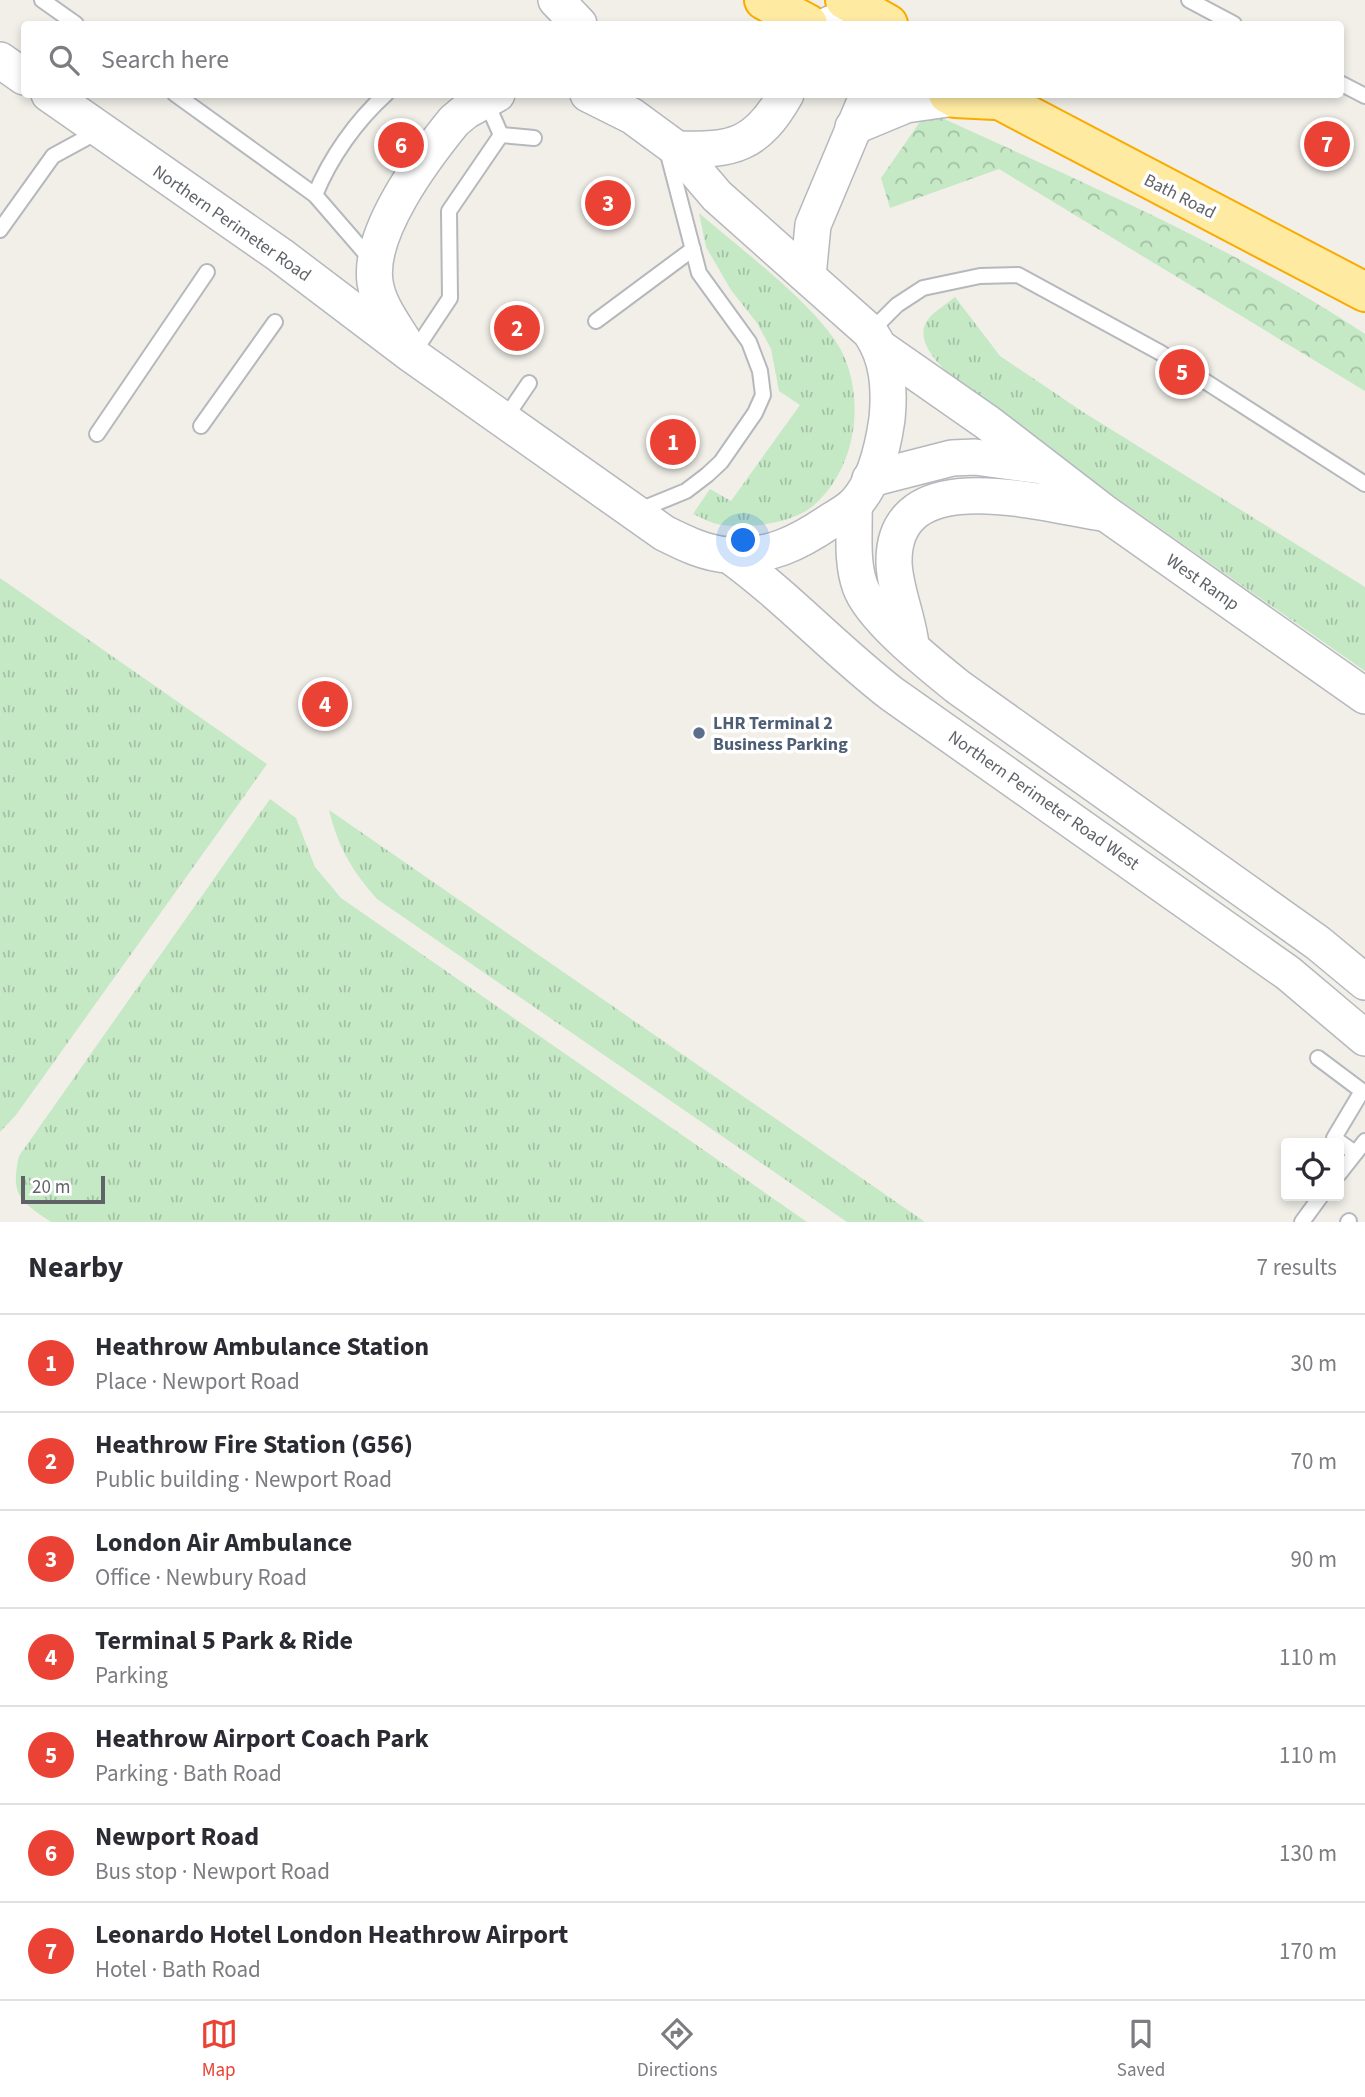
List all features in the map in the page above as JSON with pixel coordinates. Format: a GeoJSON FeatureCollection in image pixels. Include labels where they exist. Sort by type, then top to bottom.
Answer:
{"type":"FeatureCollection","features":[{"type":"Feature","properties":{"kind":"highway"},"geometry":{"type":"LineString","coordinates":[[764,0],[802,21]]}},
{"type":"Feature","properties":{"kind":"highway","name":"Bath Road"},"geometry":{"type":"LineString","coordinates":[[973,98],[1365,292]]}},
{"type":"Feature","properties":{"kind":"street"},"geometry":{"type":"LineString","coordinates":[[556,0],[576,21]]}},
{"type":"Feature","properties":{"kind":"street"},"geometry":{"type":"LineString","coordinates":[[0,60],[21,75]]}},
{"type":"Feature","properties":{"kind":"street","name":"Northern Perimeter Road"},"geometry":{"type":"LineString","coordinates":[[55,98],[280,255],[412,355],[663,533],[685,544],[729,555]]}},
{"type":"Feature","properties":{"kind":"street"},"geometry":{"type":"LineString","coordinates":[[412,355],[379,297],[374,264],[378,240],[389,217],[439,140],[466,111],[489,98]]}},
{"type":"Feature","properties":{"kind":"street","name":"West Ramp"},"geometry":{"type":"LineString","coordinates":[[602,98],[627,105],[671,144],[717,196],[808,275],[876,341],[1105,513],[1365,696]]}},
{"type":"Feature","properties":{"kind":"street"},"geometry":{"type":"LineString","coordinates":[[671,144],[716,149],[748,141],[773,117],[784,98]]}},
{"type":"Feature","properties":{"kind":"street"},"geometry":{"type":"LineString","coordinates":[[808,275],[813,225],[866,98]]}},
{"type":"Feature","properties":{"kind":"street"},"geometry":{"type":"LineString","coordinates":[[853,127],[906,105],[963,98]]}},
{"type":"Feature","properties":{"kind":"street"},"geometry":{"type":"LineString","coordinates":[[876,341],[888,408],[880,456],[862,492],[855,567],[868,605],[958,687],[1318,943],[1365,982]]}},
{"type":"Feature","properties":{"kind":"street","name":"West Ramp"},"geometry":{"type":"LineString","coordinates":[[729,555],[759,554],[795,544],[862,492],[952,458],[975,457],[1041,466]]}},
{"type":"Feature","properties":{"kind":"street"},"geometry":{"type":"LineString","coordinates":[[911,645],[908,615],[894,563],[901,532],[919,509],[942,499],[983,496],[1105,513]]}},
{"type":"Feature","properties":{"kind":"street","name":"Northern Perimeter Road West"},"geometry":{"type":"LineString","coordinates":[[729,555],[777,592],[857,667],[892,694],[1288,972],[1365,1038]]}},
{"type":"Feature","properties":{"kind":"lane"},"geometry":{"type":"LineString","coordinates":[[42,0],[72,21]]}},
{"type":"Feature","properties":{"kind":"lane"},"geometry":{"type":"LineString","coordinates":[[1189,0],[1228,21]]}},
{"type":"Feature","properties":{"kind":"lane"},"geometry":{"type":"LineString","coordinates":[[1344,85],[1365,96]]}},
{"type":"Feature","properties":{"kind":"lane"},"geometry":{"type":"LineString","coordinates":[[181,98],[315,195],[374,264]]}},
{"type":"Feature","properties":{"kind":"lane"},"geometry":{"type":"LineString","coordinates":[[315,195],[325,170],[382,98]]}},
{"type":"Feature","properties":{"kind":"lane"},"geometry":{"type":"LineString","coordinates":[[412,355],[450,298],[449,211],[501,135],[491,98]]}},
{"type":"Feature","properties":{"kind":"lane"},"geometry":{"type":"LineString","coordinates":[[0,230],[53,156],[100,130]]}},
{"type":"Feature","properties":{"kind":"lane"},"geometry":{"type":"LineString","coordinates":[[501,135],[534,138]]}},
{"type":"Feature","properties":{"kind":"lane"},"geometry":{"type":"LineString","coordinates":[[635,512],[686,491],[707,475],[721,462],[755,413],[763,396],[760,371],[749,342],[699,274],[671,144]]}},
{"type":"Feature","properties":{"kind":"lane"},"geometry":{"type":"LineString","coordinates":[[596,321],[693,249]]}},
{"type":"Feature","properties":{"kind":"lane"},"geometry":{"type":"LineString","coordinates":[[97,434],[207,272]]}},
{"type":"Feature","properties":{"kind":"lane"},"geometry":{"type":"LineString","coordinates":[[876,341],[897,305],[923,288],[980,276],[1018,275],[1161,353],[1365,484]]}},
{"type":"Feature","properties":{"kind":"lane"},"geometry":{"type":"LineString","coordinates":[[201,426],[275,322]]}},
{"type":"Feature","properties":{"kind":"lane"},"geometry":{"type":"LineString","coordinates":[[504,421],[529,383]]}},
{"type":"Feature","properties":{"kind":"lane"},"geometry":{"type":"LineString","coordinates":[[1318,1058],[1362,1091],[1334,1138],[1355,1153]]}},
{"type":"Feature","properties":{"kind":"lane"},"geometry":{"type":"LineString","coordinates":[[1344,1167],[1365,1141]]}},
{"type":"Feature","properties":{"kind":"lane"},"geometry":{"type":"LineString","coordinates":[[1302,1222],[1317,1201]]}},
{"type":"Feature","properties":{"kind":"green space"},"geometry":{"type":"Polygon","coordinates":[[[942,118],[1211,244],[1315,302],[1365,334],[1365,391],[999,169],[890,208],[881,178],[922,119],[942,118]]]}},
{"type":"Feature","properties":{"kind":"green space"},"geometry":{"type":"Polygon","coordinates":[[[699,213],[818,318],[843,354],[850,373],[855,413],[847,454],[839,473],[814,505],[783,520],[734,526],[715,523],[693,514],[710,489],[731,501],[800,405],[779,391],[771,349],[757,323],[731,290],[706,247],[699,213]]]}},
{"type":"Feature","properties":{"kind":"green space"},"geometry":{"type":"Polygon","coordinates":[[[955,297],[1000,356],[1083,412],[1365,587],[1365,671],[976,400],[938,362],[924,340],[924,329],[929,318],[955,297]]]}},
{"type":"Feature","properties":{"kind":"green space"},"geometry":{"type":"Polygon","coordinates":[[[0,578],[267,764],[16,1115],[0,1132],[0,578]]]}},
{"type":"Feature","properties":{"kind":"green space"},"geometry":{"type":"Polygon","coordinates":[[[270,799],[296,818],[315,867],[341,898],[807,1222],[51,1222],[32,1208],[20,1196],[17,1188],[19,1156],[270,799]]]}},
{"type":"Feature","properties":{"kind":"green space"},"geometry":{"type":"Polygon","coordinates":[[[329,810],[925,1222],[847,1222],[377,899],[347,858],[329,810]]]}},
{"type":"Feature","properties":{"kind":"place","name":"Leonardo Hotel London Heathrow Airport"},"geometry":{"type":"Point","coordinates":[1327,144]}},
{"type":"Feature","properties":{"kind":"place","name":"Newport Road"},"geometry":{"type":"Point","coordinates":[401,145]}},
{"type":"Feature","properties":{"kind":"place","name":"London Air Ambulance"},"geometry":{"type":"Point","coordinates":[608,203]}},
{"type":"Feature","properties":{"kind":"place","name":"Heathrow Fire Station (G56)"},"geometry":{"type":"Point","coordinates":[517,328]}},
{"type":"Feature","properties":{"kind":"place","name":"Heathrow Airport Coach Park"},"geometry":{"type":"Point","coordinates":[1182,372]}},
{"type":"Feature","properties":{"kind":"place","name":"Heathrow Ambulance Station"},"geometry":{"type":"Point","coordinates":[673,442]}},
{"type":"Feature","properties":{"kind":"place","name":"Terminal 5 Park & Ride"},"geometry":{"type":"Point","coordinates":[325,704]}},
{"type":"Feature","properties":{"kind":"place","name":"LHR Terminal 2 Business Parking"},"geometry":{"type":"Point","coordinates":[699,733]}}]}
